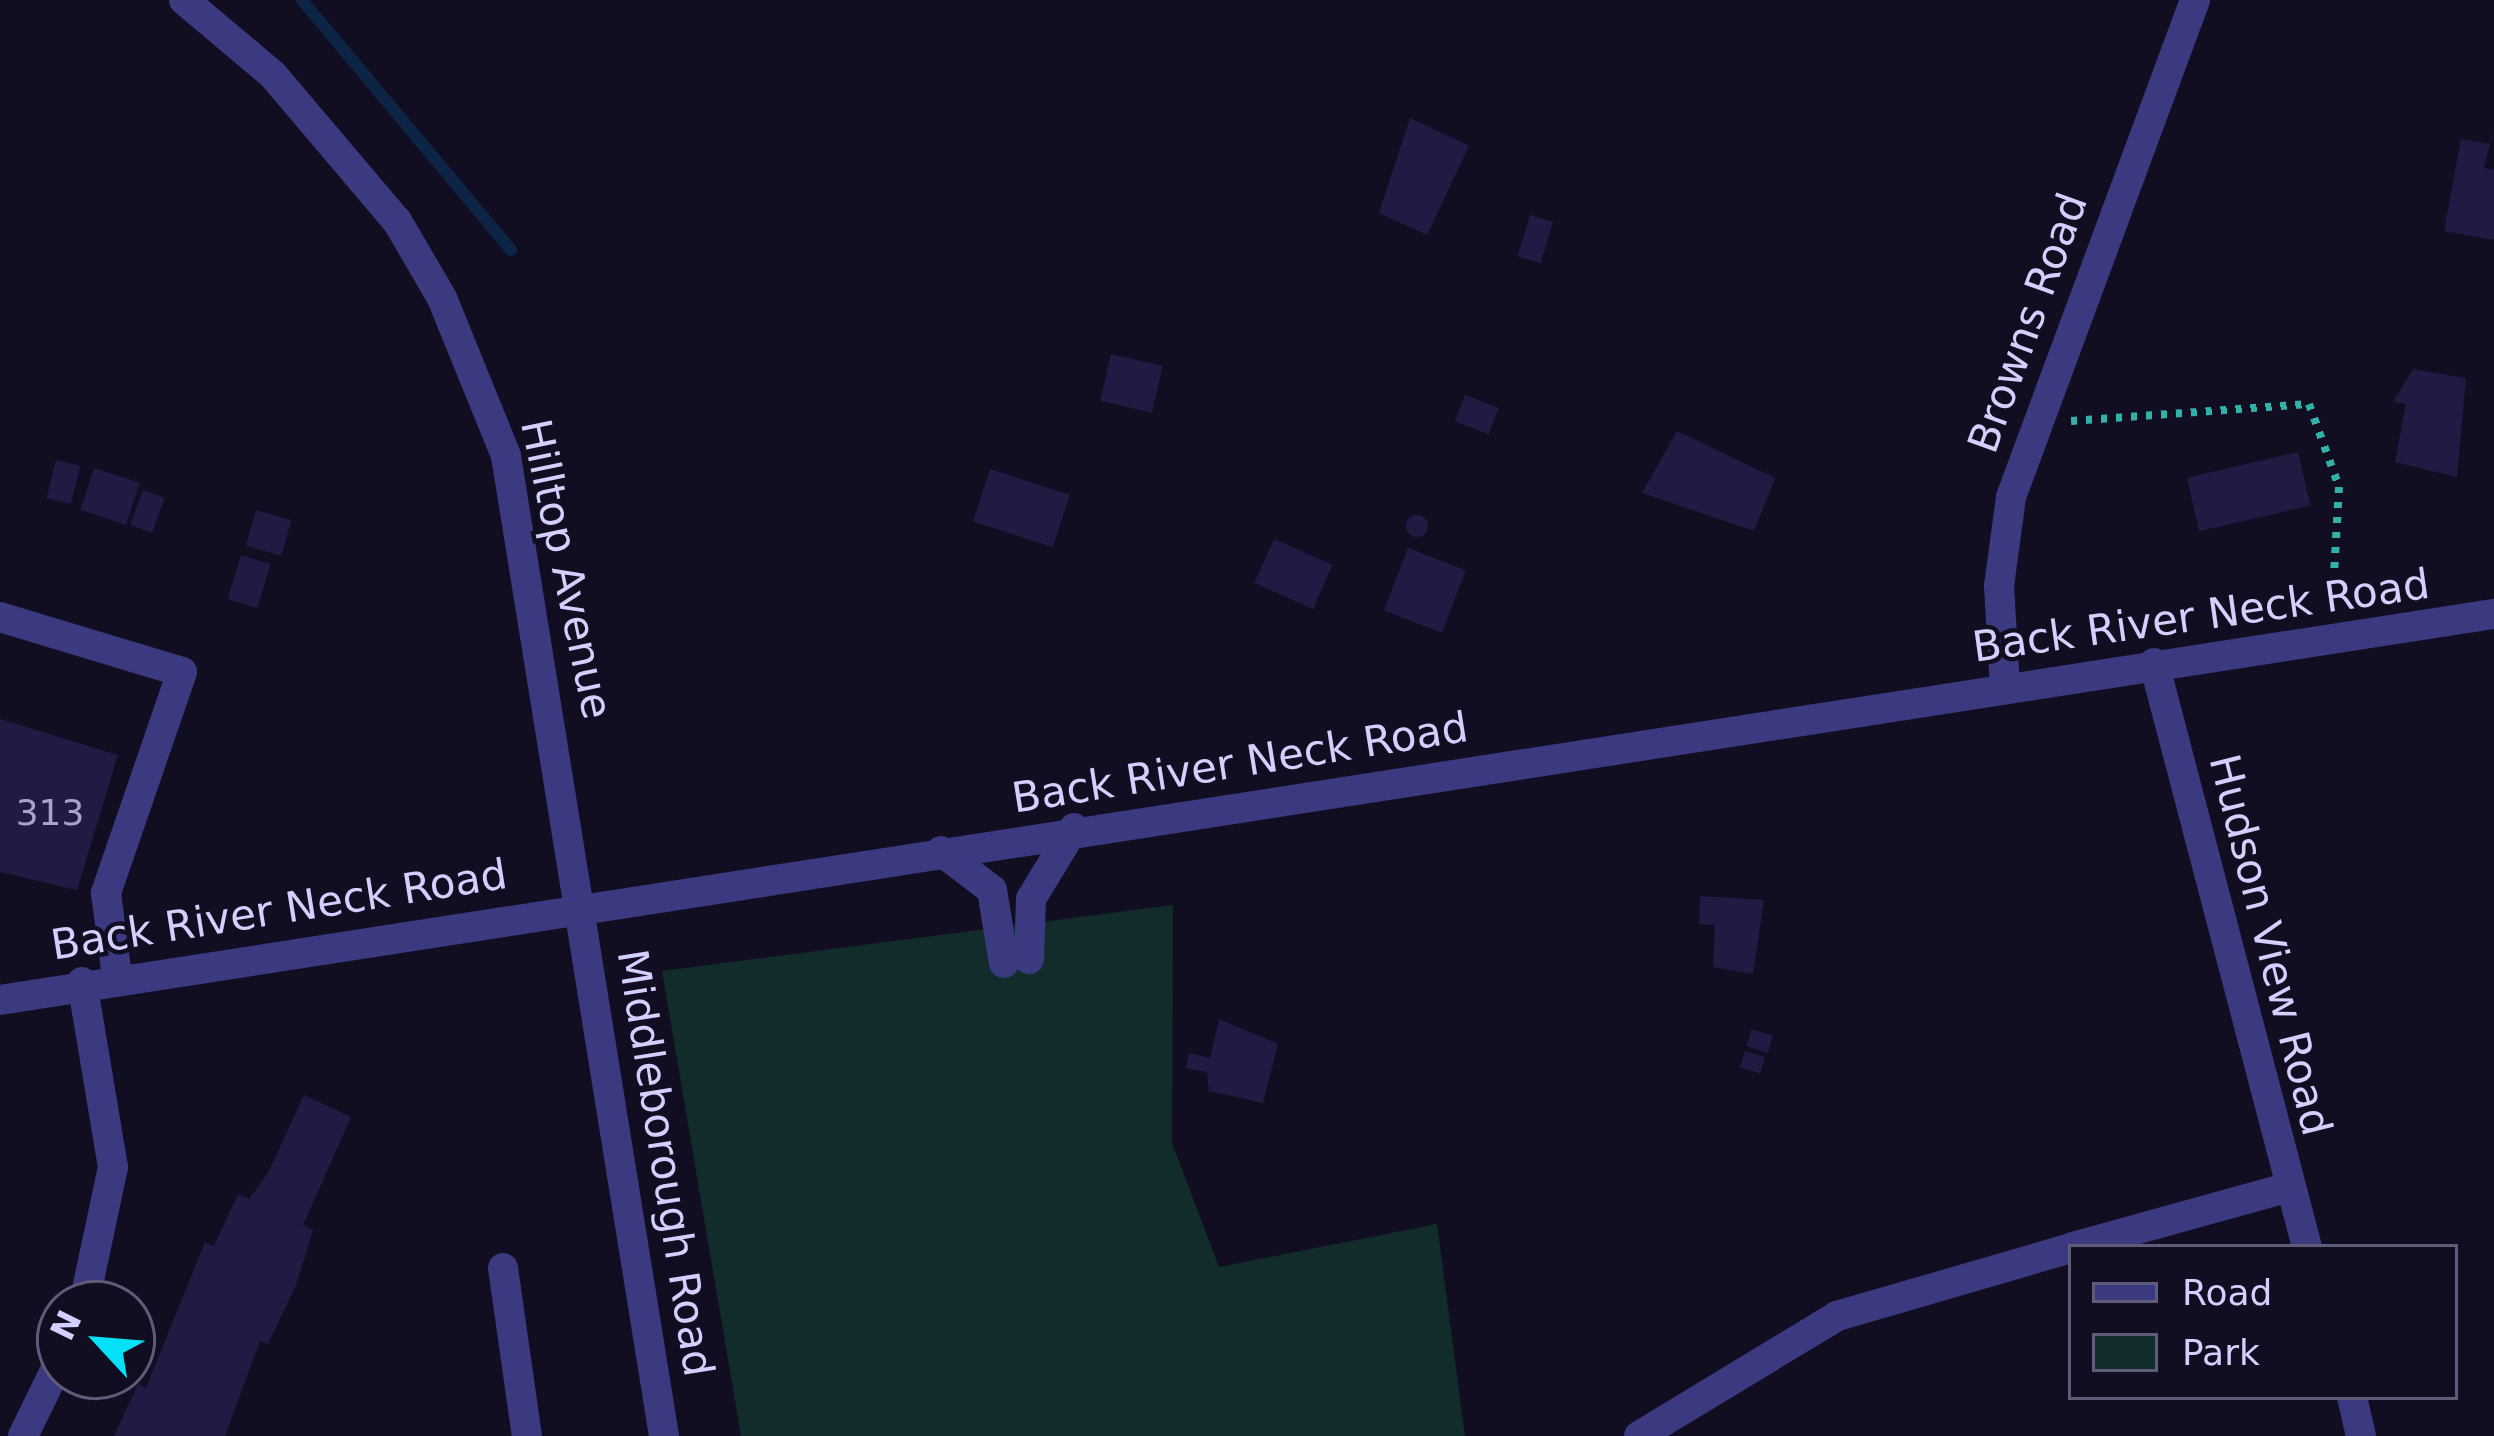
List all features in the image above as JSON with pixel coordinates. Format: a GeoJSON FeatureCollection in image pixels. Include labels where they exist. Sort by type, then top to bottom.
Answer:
{"type":"FeatureCollection","features":[{"type":"Feature","properties":{"kind":"street","name":"Hilltop Avenue"},"geometry":{"type":"LineString","coordinates":[[184,0],[347,154],[442,298],[482,385],[525,534],[582,903]]}},
{"type":"Feature","properties":{"kind":"street","name":"Browns Road"},"geometry":{"type":"LineString","coordinates":[[2005,687],[2001,544],[2032,424],[2195,0]]}},
{"type":"Feature","properties":{"kind":"street","name":"Back River Neck Road"},"geometry":{"type":"LineString","coordinates":[[0,1000],[82,982],[582,903],[2494,614]]}},
{"type":"Feature","properties":{"kind":"street"},"geometry":{"type":"LineString","coordinates":[[0,617],[182,672],[106,893],[117,977]]}},
{"type":"Feature","properties":{"kind":"street","name":"Hudson View Road"},"geometry":{"type":"LineString","coordinates":[[2154,663],[2306,1244]]}},
{"type":"Feature","properties":{"kind":"street"},"geometry":{"type":"LineString","coordinates":[[941,851],[992,890],[1016,961],[1030,899],[1074,828]]}},
{"type":"Feature","properties":{"kind":"street","name":"Middleborough Road"},"geometry":{"type":"LineString","coordinates":[[582,903],[664,1436]]}},
{"type":"Feature","properties":{"kind":"street"},"geometry":{"type":"LineString","coordinates":[[82,982],[113,1167],[89,1280]]}},
{"type":"Feature","properties":{"kind":"street"},"geometry":{"type":"LineString","coordinates":[[2083,1244],[2289,1187]]}},
{"type":"Feature","properties":{"kind":"street"},"geometry":{"type":"LineString","coordinates":[[1639,1436],[1837,1316],[2068,1248]]}},
{"type":"Feature","properties":{"kind":"street"},"geometry":{"type":"LineString","coordinates":[[503,1268],[527,1436]]}},
{"type":"Feature","properties":{"kind":"street"},"geometry":{"type":"LineString","coordinates":[[23,1436],[41,1400]]}},
{"type":"Feature","properties":{"kind":"street"},"geometry":{"type":"LineString","coordinates":[[2352,1400],[2361,1436]]}},
{"type":"Feature","properties":{"kind":"path"},"geometry":{"type":"LineString","coordinates":[[2032,424],[2309,404],[2339,487],[2329,639]]}},
{"type":"Feature","properties":{"kind":"green space"},"geometry":{"type":"Polygon","coordinates":[[[1173,905],[1172,1143],[1219,1267],[1437,1224],[1465,1436],[741,1436],[662,971],[1173,905]]]}},
{"type":"Feature","properties":{"kind":"building"},"geometry":{"type":"Polygon","coordinates":[[[1410,118],[1469,146],[1427,235],[1379,213],[1410,118]]]}},
{"type":"Feature","properties":{"kind":"building"},"geometry":{"type":"Polygon","coordinates":[[[2494,128],[2484,168],[2494,170],[2494,240],[2444,231],[2461,139],[2489,144],[2494,128]]]}},
{"type":"Feature","properties":{"kind":"building"},"geometry":{"type":"Polygon","coordinates":[[[1530,215],[1553,222],[1540,263],[1517,256],[1530,215]]]}},
{"type":"Feature","properties":{"kind":"building"},"geometry":{"type":"Polygon","coordinates":[[[1111,354],[1163,366],[1152,413],[1100,401],[1111,354]]]}},
{"type":"Feature","properties":{"kind":"building"},"geometry":{"type":"Polygon","coordinates":[[[2413,369],[2466,378],[2457,477],[2395,462],[2406,404],[2393,402],[2413,369]]]}},
{"type":"Feature","properties":{"kind":"building"},"geometry":{"type":"Polygon","coordinates":[[[1465,395],[1499,408],[1489,434],[1455,421],[1465,395]]]}},
{"type":"Feature","properties":{"kind":"building"},"geometry":{"type":"Polygon","coordinates":[[[1677,431],[1775,478],[1754,531],[1642,493],[1677,431]]]}},
{"type":"Feature","properties":{"kind":"building"},"geometry":{"type":"Polygon","coordinates":[[[2298,452],[2310,506],[2199,531],[2187,478],[2298,452]]]}},
{"type":"Feature","properties":{"kind":"building"},"geometry":{"type":"Polygon","coordinates":[[[56,460],[80,466],[71,504],[47,498],[56,460]]]}},
{"type":"Feature","properties":{"kind":"building"},"geometry":{"type":"Polygon","coordinates":[[[94,468],[140,483],[126,525],[80,510],[94,468]]]}},
{"type":"Feature","properties":{"kind":"building"},"geometry":{"type":"Polygon","coordinates":[[[990,469],[1070,495],[1053,547],[973,521],[990,469]]]}},
{"type":"Feature","properties":{"kind":"building"},"geometry":{"type":"Polygon","coordinates":[[[143,490],[165,498],[152,533],[130,525],[143,490]]]}},
{"type":"Feature","properties":{"kind":"building"},"geometry":{"type":"Polygon","coordinates":[[[256,510],[292,520],[281,556],[246,546],[256,510]]]}},
{"type":"Feature","properties":{"kind":"building"},"geometry":{"type":"Polygon","coordinates":[[[1417,515],[1428,526],[1417,537],[1406,526],[1417,515]]]}},
{"type":"Feature","properties":{"kind":"building"},"geometry":{"type":"Polygon","coordinates":[[[1274,539],[1332,565],[1313,609],[1254,583],[1274,539]]]}},
{"type":"Feature","properties":{"kind":"building"},"geometry":{"type":"Polygon","coordinates":[[[1408,548],[1466,570],[1442,633],[1384,611],[1408,548]]]}},
{"type":"Feature","properties":{"kind":"building"},"geometry":{"type":"Polygon","coordinates":[[[241,555],[271,564],[257,608],[228,599],[241,555]]]}},
{"type":"Feature","properties":{"kind":"building"},"geometry":{"type":"Polygon","coordinates":[[[0,719],[118,755],[77,890],[0,872],[0,719]]]}},
{"type":"Feature","properties":{"kind":"building"},"geometry":{"type":"Polygon","coordinates":[[[1700,896],[1764,900],[1753,974],[1713,967],[1715,925],[1699,924],[1700,896]]]}},
{"type":"Feature","properties":{"kind":"building"},"geometry":{"type":"Polygon","coordinates":[[[1219,1019],[1278,1044],[1263,1103],[1209,1091],[1207,1072],[1186,1068],[1189,1053],[1210,1058],[1219,1019]]]}},
{"type":"Feature","properties":{"kind":"building"},"geometry":{"type":"Polygon","coordinates":[[[1752,1029],[1773,1036],[1767,1053],[1746,1046],[1752,1029]]]}},
{"type":"Feature","properties":{"kind":"building"},"geometry":{"type":"Polygon","coordinates":[[[1745,1051],[1765,1057],[1760,1073],[1740,1067],[1745,1051]]]}},
{"type":"Feature","properties":{"kind":"building"},"geometry":{"type":"Polygon","coordinates":[[[304,1095],[351,1117],[303,1225],[313,1230],[296,1285],[268,1344],[260,1341],[225,1436],[114,1436],[131,1400],[156,1400],[156,1363],[205,1242],[214,1246],[238,1194],[249,1199],[268,1173],[304,1095]]]}},
{"type":"Feature","properties":{"kind":"waterway"},"geometry":{"type":"LineString","coordinates":[[302,0],[511,250]]}}]}
